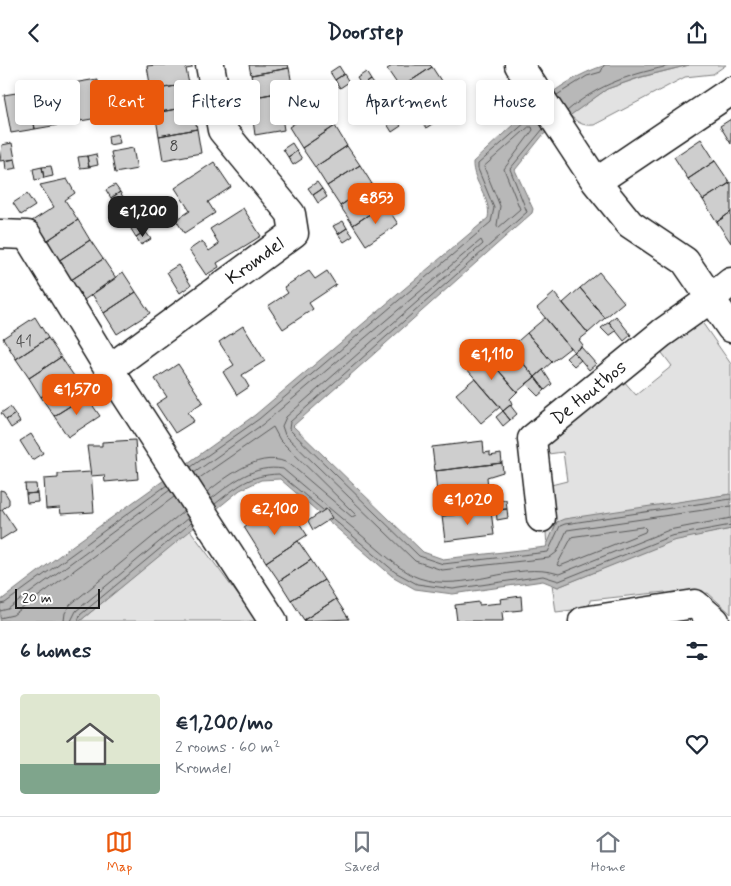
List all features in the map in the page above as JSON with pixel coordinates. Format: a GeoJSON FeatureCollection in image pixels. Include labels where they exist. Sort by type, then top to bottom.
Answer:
{"type":"FeatureCollection","features":[{"type":"Feature","properties":{"kind":"street","name":"Kromdel"},"geometry":{"type":"LineString","coordinates":[[109,369],[294,233],[292,213],[222,130],[210,65]]}},
{"type":"Feature","properties":{"kind":"street"},"geometry":{"type":"LineString","coordinates":[[526,76],[596,182],[630,224],[685,261],[731,328]]}},
{"type":"Feature","properties":{"kind":"street"},"geometry":{"type":"LineString","coordinates":[[596,182],[731,91]]}},
{"type":"Feature","properties":{"kind":"street"},"geometry":{"type":"LineString","coordinates":[[0,234],[27,235],[109,369],[273,621]]}},
{"type":"Feature","properties":{"kind":"street"},"geometry":{"type":"LineString","coordinates":[[710,299],[731,282]]}},
{"type":"Feature","properties":{"kind":"street","name":"De Houtbos"},"geometry":{"type":"LineString","coordinates":[[541,518],[532,439],[662,333],[710,299]]}},
{"type":"Feature","properties":{"kind":"street"},"geometry":{"type":"LineString","coordinates":[[583,621],[695,604],[715,621]]}},
{"type":"Feature","properties":{"kind":"shaded area"},"geometry":{"type":"Polygon","coordinates":[[[689,65],[726,65],[713,74],[685,77],[594,125],[580,123],[570,115],[607,89],[642,77],[689,65]]]}},
{"type":"Feature","properties":{"kind":"shaded area"},"geometry":{"type":"Polygon","coordinates":[[[699,318],[731,364],[731,494],[557,522],[547,547],[543,487],[567,481],[563,452],[541,455],[543,448],[623,380],[636,395],[672,366],[659,349],[699,318]]]}},
{"type":"Feature","properties":{"kind":"shaded area"},"geometry":{"type":"Polygon","coordinates":[[[731,529],[731,614],[708,593],[668,599],[665,592],[590,600],[589,608],[556,612],[552,584],[558,587],[673,540],[731,529]]]}},
{"type":"Feature","properties":{"kind":"shaded area"},"geometry":{"type":"Polygon","coordinates":[[[190,530],[257,621],[80,621],[190,530]]]}},
{"type":"Feature","properties":{"kind":"water"},"geometry":{"type":"Polygon","coordinates":[[[606,65],[689,65],[641,77],[607,89],[543,135],[515,170],[533,209],[532,213],[293,426],[423,552],[443,559],[546,547],[557,522],[564,519],[731,494],[731,529],[673,541],[558,587],[543,581],[453,594],[415,589],[392,576],[280,479],[261,480],[240,490],[80,621],[0,621],[0,601],[72,546],[255,415],[488,218],[487,204],[475,176],[473,162],[514,125],[554,125],[554,91],[587,72],[606,65]]]}},
{"type":"Feature","properties":{"kind":"building"},"geometry":{"type":"Polygon","coordinates":[[[192,65],[192,68],[186,69],[188,80],[174,80],[174,86],[164,88],[164,80],[149,80],[147,66],[192,65]]]}},
{"type":"Feature","properties":{"kind":"building"},"geometry":{"type":"Polygon","coordinates":[[[249,65],[288,65],[289,68],[251,75],[249,65]]]}},
{"type":"Feature","properties":{"kind":"building"},"geometry":{"type":"Polygon","coordinates":[[[394,65],[430,65],[432,67],[412,80],[395,80],[387,69],[394,65]]]}},
{"type":"Feature","properties":{"kind":"building"},"geometry":{"type":"Polygon","coordinates":[[[339,66],[344,74],[335,80],[330,72],[339,66]]]}},
{"type":"Feature","properties":{"kind":"building"},"geometry":{"type":"Polygon","coordinates":[[[432,67],[440,80],[412,80],[432,67]]]}},
{"type":"Feature","properties":{"kind":"building"},"geometry":{"type":"Polygon","coordinates":[[[289,68],[291,80],[270,80],[270,94],[260,96],[260,80],[252,80],[251,75],[289,68]]]}},
{"type":"Feature","properties":{"kind":"building"},"geometry":{"type":"Polygon","coordinates":[[[366,72],[371,80],[358,80],[357,78],[366,72]]]}},
{"type":"Feature","properties":{"kind":"building"},"geometry":{"type":"Polygon","coordinates":[[[344,74],[348,83],[340,88],[338,80],[335,80],[344,74]]]}},
{"type":"Feature","properties":{"kind":"building"},"geometry":{"type":"Polygon","coordinates":[[[90,80],[90,119],[80,121],[80,82],[90,80]]]}},
{"type":"Feature","properties":{"kind":"building"},"geometry":{"type":"Polygon","coordinates":[[[174,86],[174,110],[164,111],[164,88],[174,86]]]}},
{"type":"Feature","properties":{"kind":"building"},"geometry":{"type":"Polygon","coordinates":[[[15,93],[15,125],[34,125],[35,129],[11,133],[4,95],[15,93]]]}},
{"type":"Feature","properties":{"kind":"building"},"geometry":{"type":"Polygon","coordinates":[[[270,94],[270,125],[283,125],[284,130],[255,135],[254,125],[260,125],[260,96],[270,94]]]}},
{"type":"Feature","properties":{"kind":"building"},"geometry":{"type":"Polygon","coordinates":[[[174,110],[174,125],[196,125],[197,129],[159,136],[157,125],[164,125],[164,111],[174,110]]]}},
{"type":"Feature","properties":{"kind":"building"},"geometry":{"type":"Polygon","coordinates":[[[731,119],[731,144],[720,126],[731,119]]]}},
{"type":"Feature","properties":{"kind":"building"},"geometry":{"type":"Polygon","coordinates":[[[34,125],[58,125],[35,129],[34,125]]]}},
{"type":"Feature","properties":{"kind":"building"},"geometry":{"type":"Polygon","coordinates":[[[292,125],[335,126],[302,148],[289,127],[292,125]]]}},
{"type":"Feature","properties":{"kind":"building"},"geometry":{"type":"Polygon","coordinates":[[[388,125],[400,125],[401,126],[392,132],[388,125]]]}},
{"type":"Feature","properties":{"kind":"building"},"geometry":{"type":"Polygon","coordinates":[[[335,126],[347,146],[315,167],[302,148],[335,126]]]}},
{"type":"Feature","properties":{"kind":"building"},"geometry":{"type":"Polygon","coordinates":[[[197,129],[201,153],[163,160],[159,136],[197,129]]]}},
{"type":"Feature","properties":{"kind":"building"},"geometry":{"type":"Polygon","coordinates":[[[118,134],[120,143],[109,145],[108,136],[118,134]]]}},
{"type":"Feature","properties":{"kind":"building"},"geometry":{"type":"Polygon","coordinates":[[[701,139],[715,161],[688,179],[674,157],[701,139]]]}},
{"type":"Feature","properties":{"kind":"building"},"geometry":{"type":"Polygon","coordinates":[[[12,143],[15,159],[0,161],[2,145],[12,143]]]}},
{"type":"Feature","properties":{"kind":"building"},"geometry":{"type":"Polygon","coordinates":[[[292,143],[297,151],[288,157],[283,149],[292,143]]]}},
{"type":"Feature","properties":{"kind":"building"},"geometry":{"type":"Polygon","coordinates":[[[347,146],[360,165],[327,186],[315,167],[347,146]]]}},
{"type":"Feature","properties":{"kind":"building"},"geometry":{"type":"Polygon","coordinates":[[[133,148],[137,169],[115,173],[111,152],[133,148]]]}},
{"type":"Feature","properties":{"kind":"building"},"geometry":{"type":"Polygon","coordinates":[[[297,151],[302,159],[293,165],[288,157],[297,151]]]}},
{"type":"Feature","properties":{"kind":"building"},"geometry":{"type":"Polygon","coordinates":[[[96,154],[98,165],[89,167],[87,156],[96,154]]]}},
{"type":"Feature","properties":{"kind":"building"},"geometry":{"type":"Polygon","coordinates":[[[87,156],[89,167],[80,168],[78,157],[87,156]]]}},
{"type":"Feature","properties":{"kind":"building"},"geometry":{"type":"Polygon","coordinates":[[[15,159],[17,168],[6,170],[5,161],[15,159]]]}},
{"type":"Feature","properties":{"kind":"building"},"geometry":{"type":"Polygon","coordinates":[[[715,161],[730,183],[703,200],[688,179],[715,161]]]}},
{"type":"Feature","properties":{"kind":"building"},"geometry":{"type":"Polygon","coordinates":[[[214,162],[231,187],[208,202],[215,213],[184,233],[176,220],[190,211],[175,188],[214,162]]]}},
{"type":"Feature","properties":{"kind":"building"},"geometry":{"type":"Polygon","coordinates":[[[360,165],[372,184],[340,206],[327,186],[360,165]]]}},
{"type":"Feature","properties":{"kind":"building"},"geometry":{"type":"Polygon","coordinates":[[[51,166],[53,176],[44,178],[42,167],[51,166]]]}},
{"type":"Feature","properties":{"kind":"building"},"geometry":{"type":"Polygon","coordinates":[[[42,167],[44,178],[35,180],[33,169],[42,167]]]}},
{"type":"Feature","properties":{"kind":"building"},"geometry":{"type":"Polygon","coordinates":[[[67,179],[75,193],[65,200],[78,220],[45,242],[32,221],[54,207],[40,185],[67,179]]]}},
{"type":"Feature","properties":{"kind":"building"},"geometry":{"type":"Polygon","coordinates":[[[317,182],[322,189],[313,195],[308,188],[317,182]]]}},
{"type":"Feature","properties":{"kind":"building"},"geometry":{"type":"Polygon","coordinates":[[[731,182],[731,212],[717,222],[703,200],[731,182]]]}},
{"type":"Feature","properties":{"kind":"building"},"geometry":{"type":"Polygon","coordinates":[[[372,184],[385,204],[353,225],[340,206],[372,184]]]}},
{"type":"Feature","properties":{"kind":"building"},"geometry":{"type":"Polygon","coordinates":[[[115,185],[120,192],[111,198],[106,190],[115,185]]]}},
{"type":"Feature","properties":{"kind":"building"},"geometry":{"type":"Polygon","coordinates":[[[322,189],[327,197],[318,203],[313,195],[322,189]]]}},
{"type":"Feature","properties":{"kind":"building"},"geometry":{"type":"Polygon","coordinates":[[[120,192],[125,200],[116,206],[111,198],[120,192]]]}},
{"type":"Feature","properties":{"kind":"building"},"geometry":{"type":"Polygon","coordinates":[[[27,194],[35,206],[21,215],[13,203],[27,194]]]}},
{"type":"Feature","properties":{"kind":"building"},"geometry":{"type":"Polygon","coordinates":[[[385,204],[398,224],[366,245],[353,225],[385,204]]]}},
{"type":"Feature","properties":{"kind":"building"},"geometry":{"type":"Polygon","coordinates":[[[243,208],[261,236],[217,263],[219,267],[206,275],[189,250],[202,241],[209,251],[219,244],[210,229],[243,208]]]}},
{"type":"Feature","properties":{"kind":"building"},"geometry":{"type":"Polygon","coordinates":[[[731,212],[731,243],[717,222],[731,212]]]}},
{"type":"Feature","properties":{"kind":"building"},"geometry":{"type":"Polygon","coordinates":[[[78,220],[90,240],[58,261],[45,242],[78,220]]]}},
{"type":"Feature","properties":{"kind":"building"},"geometry":{"type":"Polygon","coordinates":[[[343,221],[347,228],[338,234],[333,226],[343,221]]]}},
{"type":"Feature","properties":{"kind":"building"},"geometry":{"type":"Polygon","coordinates":[[[140,223],[145,231],[136,237],[131,229],[140,223]]]}},
{"type":"Feature","properties":{"kind":"building"},"geometry":{"type":"Polygon","coordinates":[[[347,228],[353,236],[344,242],[338,234],[347,228]]]}},
{"type":"Feature","properties":{"kind":"building"},"geometry":{"type":"Polygon","coordinates":[[[145,231],[151,239],[141,245],[136,237],[145,231]]]}},
{"type":"Feature","properties":{"kind":"building"},"geometry":{"type":"Polygon","coordinates":[[[90,240],[103,259],[71,280],[58,261],[90,240]]]}},
{"type":"Feature","properties":{"kind":"building"},"geometry":{"type":"Polygon","coordinates":[[[103,259],[116,278],[84,300],[71,280],[103,259]]]}},
{"type":"Feature","properties":{"kind":"building"},"geometry":{"type":"Polygon","coordinates":[[[178,265],[191,285],[180,293],[167,272],[178,265]]]}},
{"type":"Feature","properties":{"kind":"building"},"geometry":{"type":"Polygon","coordinates":[[[309,271],[315,279],[327,271],[336,285],[309,303],[313,309],[283,329],[268,306],[288,293],[284,287],[309,271]]]}},
{"type":"Feature","properties":{"kind":"building"},"geometry":{"type":"Polygon","coordinates":[[[123,272],[136,292],[104,313],[92,294],[123,272]]]}},
{"type":"Feature","properties":{"kind":"building"},"geometry":{"type":"Polygon","coordinates":[[[599,272],[624,302],[605,318],[580,288],[599,272]]]}},
{"type":"Feature","properties":{"kind":"building"},"geometry":{"type":"Polygon","coordinates":[[[580,288],[605,318],[588,333],[563,303],[580,288]]]}},
{"type":"Feature","properties":{"kind":"building"},"geometry":{"type":"Polygon","coordinates":[[[136,292],[150,313],[117,334],[104,313],[136,292]]]}},
{"type":"Feature","properties":{"kind":"building"},"geometry":{"type":"Polygon","coordinates":[[[554,293],[588,333],[579,340],[583,345],[574,352],[537,308],[554,293]]]}},
{"type":"Feature","properties":{"kind":"building"},"geometry":{"type":"Polygon","coordinates":[[[616,316],[631,335],[624,341],[609,322],[616,316]]]}},
{"type":"Feature","properties":{"kind":"building"},"geometry":{"type":"Polygon","coordinates":[[[35,317],[48,338],[16,359],[3,338],[35,317]]]}},
{"type":"Feature","properties":{"kind":"building"},"geometry":{"type":"Polygon","coordinates":[[[545,318],[570,348],[552,362],[527,333],[545,318]]]}},
{"type":"Feature","properties":{"kind":"building"},"geometry":{"type":"Polygon","coordinates":[[[609,322],[616,331],[609,336],[601,328],[609,322]]]}},
{"type":"Feature","properties":{"kind":"building"},"geometry":{"type":"Polygon","coordinates":[[[243,326],[265,361],[242,375],[249,387],[237,395],[223,372],[234,365],[219,342],[243,326]]]}},
{"type":"Feature","properties":{"kind":"building"},"geometry":{"type":"Polygon","coordinates":[[[527,333],[552,362],[535,377],[510,348],[527,333]]]}},
{"type":"Feature","properties":{"kind":"building"},"geometry":{"type":"Polygon","coordinates":[[[48,338],[61,357],[29,378],[16,359],[48,338]]]}},
{"type":"Feature","properties":{"kind":"building"},"geometry":{"type":"Polygon","coordinates":[[[581,347],[596,364],[589,370],[574,352],[581,347]]]}},
{"type":"Feature","properties":{"kind":"building"},"geometry":{"type":"Polygon","coordinates":[[[510,348],[535,377],[517,392],[492,363],[510,348]]]}},
{"type":"Feature","properties":{"kind":"building"},"geometry":{"type":"Polygon","coordinates":[[[573,352],[581,360],[574,366],[566,358],[573,352]]]}},
{"type":"Feature","properties":{"kind":"building"},"geometry":{"type":"Polygon","coordinates":[[[484,353],[517,392],[510,399],[512,404],[503,411],[466,368],[484,353]]]}},
{"type":"Feature","properties":{"kind":"building"},"geometry":{"type":"Polygon","coordinates":[[[61,357],[74,376],[41,397],[29,378],[61,357]]]}},
{"type":"Feature","properties":{"kind":"building"},"geometry":{"type":"Polygon","coordinates":[[[178,364],[203,402],[188,412],[194,421],[175,433],[156,404],[167,397],[155,379],[178,364]]]}},
{"type":"Feature","properties":{"kind":"building"},"geometry":{"type":"Polygon","coordinates":[[[543,370],[552,384],[545,390],[535,377],[543,370]]]}},
{"type":"Feature","properties":{"kind":"building"},"geometry":{"type":"Polygon","coordinates":[[[74,376],[86,396],[54,416],[41,397],[74,376]]]}},
{"type":"Feature","properties":{"kind":"building"},"geometry":{"type":"Polygon","coordinates":[[[535,377],[545,390],[538,396],[526,384],[535,377]]]}},
{"type":"Feature","properties":{"kind":"building"},"geometry":{"type":"Polygon","coordinates":[[[475,378],[500,407],[481,423],[456,394],[475,378]]]}},
{"type":"Feature","properties":{"kind":"building"},"geometry":{"type":"Polygon","coordinates":[[[86,396],[100,416],[68,437],[54,416],[86,396]]]}},
{"type":"Feature","properties":{"kind":"building"},"geometry":{"type":"Polygon","coordinates":[[[510,405],[517,414],[510,420],[503,411],[510,405]]]}},
{"type":"Feature","properties":{"kind":"building"},"geometry":{"type":"Polygon","coordinates":[[[10,407],[15,414],[6,420],[1,413],[10,407]]]}},
{"type":"Feature","properties":{"kind":"building"},"geometry":{"type":"Polygon","coordinates":[[[503,411],[510,420],[503,426],[496,417],[503,411]]]}},
{"type":"Feature","properties":{"kind":"building"},"geometry":{"type":"Polygon","coordinates":[[[15,414],[20,422],[11,428],[6,420],[15,414]]]}},
{"type":"Feature","properties":{"kind":"building"},"geometry":{"type":"Polygon","coordinates":[[[31,434],[43,453],[32,460],[20,441],[31,434]]]}},
{"type":"Feature","properties":{"kind":"building"},"geometry":{"type":"Polygon","coordinates":[[[135,440],[138,479],[105,482],[104,475],[91,476],[87,446],[102,446],[102,442],[135,440]]]}},
{"type":"Feature","properties":{"kind":"building"},"geometry":{"type":"Polygon","coordinates":[[[483,441],[484,453],[490,452],[490,456],[501,454],[502,463],[435,471],[432,447],[483,441]]]}},
{"type":"Feature","properties":{"kind":"building"},"geometry":{"type":"Polygon","coordinates":[[[502,463],[503,472],[487,477],[488,488],[437,494],[435,471],[502,463]]]}},
{"type":"Feature","properties":{"kind":"building"},"geometry":{"type":"Polygon","coordinates":[[[91,472],[94,512],[61,514],[60,508],[46,509],[44,479],[58,478],[58,474],[91,472]]]}},
{"type":"Feature","properties":{"kind":"building"},"geometry":{"type":"Polygon","coordinates":[[[25,484],[36,484],[37,493],[26,494],[25,484]]]}},
{"type":"Feature","properties":{"kind":"building"},"geometry":{"type":"Polygon","coordinates":[[[488,488],[491,511],[442,516],[440,493],[488,488]]]}},
{"type":"Feature","properties":{"kind":"building"},"geometry":{"type":"Polygon","coordinates":[[[0,490],[4,491],[9,499],[9,504],[0,511],[0,490]]]}},
{"type":"Feature","properties":{"kind":"building"},"geometry":{"type":"Polygon","coordinates":[[[37,493],[38,502],[27,503],[26,494],[37,493]]]}},
{"type":"Feature","properties":{"kind":"building"},"geometry":{"type":"Polygon","coordinates":[[[506,500],[507,509],[496,510],[495,501],[506,500]]]}},
{"type":"Feature","properties":{"kind":"building"},"geometry":{"type":"Polygon","coordinates":[[[2,509],[16,530],[0,540],[0,511],[2,509]]]}},
{"type":"Feature","properties":{"kind":"building"},"geometry":{"type":"Polygon","coordinates":[[[326,509],[332,518],[313,530],[308,521],[326,509]]]}},
{"type":"Feature","properties":{"kind":"building"},"geometry":{"type":"Polygon","coordinates":[[[507,509],[508,518],[497,520],[496,510],[507,509]]]}},
{"type":"Feature","properties":{"kind":"building"},"geometry":{"type":"Polygon","coordinates":[[[491,511],[494,535],[445,541],[442,516],[491,511]]]}},
{"type":"Feature","properties":{"kind":"building"},"geometry":{"type":"Polygon","coordinates":[[[262,515],[272,529],[294,515],[307,535],[266,562],[244,527],[262,515]]]}},
{"type":"Feature","properties":{"kind":"building"},"geometry":{"type":"Polygon","coordinates":[[[298,541],[311,560],[279,581],[266,562],[298,541]]]}},
{"type":"Feature","properties":{"kind":"building"},"geometry":{"type":"Polygon","coordinates":[[[311,560],[324,580],[291,600],[279,581],[311,560]]]}},
{"type":"Feature","properties":{"kind":"building"},"geometry":{"type":"Polygon","coordinates":[[[324,580],[336,599],[304,620],[291,600],[324,580]]]}},
{"type":"Feature","properties":{"kind":"building"},"geometry":{"type":"Polygon","coordinates":[[[521,596],[522,610],[502,612],[503,621],[457,621],[455,605],[479,602],[479,605],[501,603],[500,599],[521,596]]]}},
{"type":"Feature","properties":{"kind":"building"},"geometry":{"type":"Polygon","coordinates":[[[336,599],[349,619],[304,620],[336,599]]]}}]}
